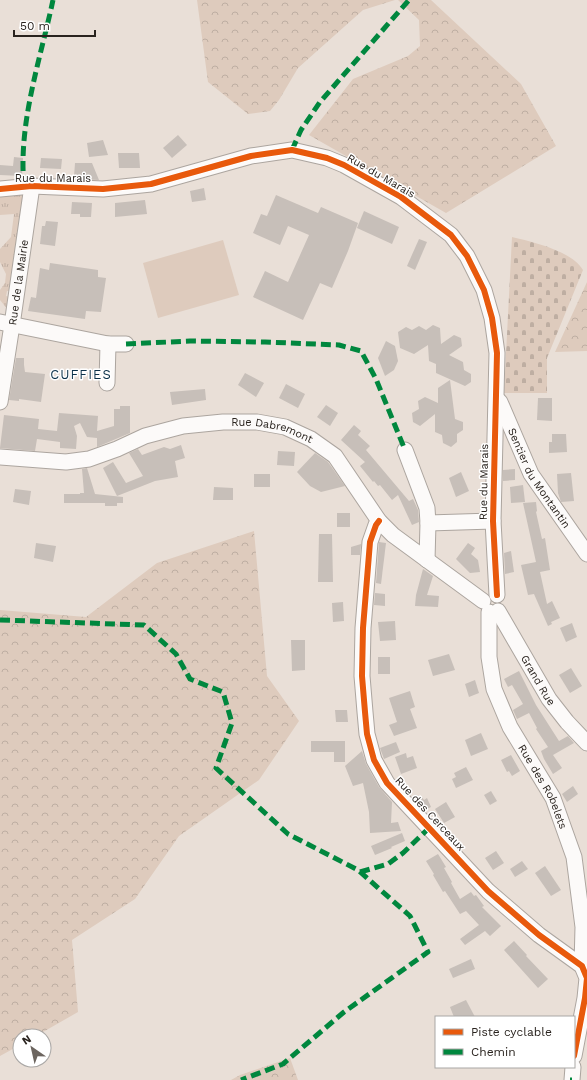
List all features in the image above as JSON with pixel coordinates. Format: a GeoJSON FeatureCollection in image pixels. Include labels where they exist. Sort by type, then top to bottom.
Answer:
{"type":"FeatureCollection","features":[{"type":"Feature","properties":{"kind":"street","name":"Rue du Marais"},"geometry":{"type":"LineString","coordinates":[[0,189],[32,186],[103,189],[151,184],[251,156],[292,150],[327,158],[344,165],[401,197],[451,235],[467,256],[484,290],[492,318],[497,353],[494,521],[497,595],[490,594],[487,596],[490,608]]}},
{"type":"Feature","properties":{"kind":"street","name":"Rue de la Mairie"},"geometry":{"type":"LineString","coordinates":[[0,402],[6,323],[32,186]]}},
{"type":"Feature","properties":{"kind":"street"},"geometry":{"type":"LineString","coordinates":[[6,323],[108,344],[126,344]]}},
{"type":"Feature","properties":{"kind":"street"},"geometry":{"type":"LineString","coordinates":[[107,383],[108,344]]}},
{"type":"Feature","properties":{"kind":"street","name":"Sentier du Montantin"},"geometry":{"type":"LineString","coordinates":[[496,399],[500,402],[531,474],[587,554]]}},
{"type":"Feature","properties":{"kind":"street","name":"Rue Dabremont"},"geometry":{"type":"LineString","coordinates":[[0,457],[66,462],[89,459],[117,449],[145,436],[183,426],[223,422],[257,422],[285,427],[311,439],[335,456],[379,521],[393,536],[490,608]]}},
{"type":"Feature","properties":{"kind":"street"},"geometry":{"type":"LineString","coordinates":[[405,450],[427,508],[427,560]]}},
{"type":"Feature","properties":{"kind":"street","name":"Rue des Cerceaux"},"geometry":{"type":"LineString","coordinates":[[379,521],[370,542],[363,628],[362,676],[367,734],[374,760],[387,783],[488,891],[539,935],[582,966]]}},
{"type":"Feature","properties":{"kind":"street"},"geometry":{"type":"LineString","coordinates":[[428,523],[494,521]]}},
{"type":"Feature","properties":{"kind":"street","name":"Rue des Robelets"},"geometry":{"type":"LineString","coordinates":[[490,608],[489,657],[494,689],[510,727],[553,798],[574,857],[583,927],[582,966]]}},
{"type":"Feature","properties":{"kind":"street","name":"Grand Rue"},"geometry":{"type":"LineString","coordinates":[[490,608],[549,699],[567,722],[587,743]]}},
{"type":"Feature","properties":{"kind":"street"},"geometry":{"type":"LineString","coordinates":[[575,1051],[586,998],[587,978],[582,966]]}},
{"type":"Feature","properties":{"kind":"street"},"geometry":{"type":"LineString","coordinates":[[572,1080],[573,1068]]}},
{"type":"Feature","properties":{"kind":"green space"},"geometry":{"type":"Polygon","coordinates":[[[197,0],[395,0],[363,10],[298,68],[279,100],[270,111],[248,114],[208,82],[197,0]]]}},
{"type":"Feature","properties":{"kind":"green space"},"geometry":{"type":"Polygon","coordinates":[[[398,0],[431,0],[521,84],[556,146],[446,213],[309,135],[353,79],[408,56],[420,46],[419,20],[398,0]]]}},
{"type":"Feature","properties":{"kind":"green space"},"geometry":{"type":"Polygon","coordinates":[[[21,194],[25,197],[11,291],[7,291],[6,296],[10,297],[8,310],[0,300],[0,290],[5,283],[6,274],[0,262],[0,249],[11,237],[14,214],[0,215],[0,196],[21,194]]]}},
{"type":"Feature","properties":{"kind":"green space"},"geometry":{"type":"Polygon","coordinates":[[[512,237],[551,248],[578,263],[583,270],[547,358],[547,393],[504,393],[512,237]]]}},
{"type":"Feature","properties":{"kind":"green space"},"geometry":{"type":"Polygon","coordinates":[[[223,240],[239,295],[158,318],[143,263],[223,240]]]}},
{"type":"Feature","properties":{"kind":"green space"},"geometry":{"type":"Polygon","coordinates":[[[587,282],[587,351],[555,352],[587,282]]]}},
{"type":"Feature","properties":{"kind":"green space"},"geometry":{"type":"Polygon","coordinates":[[[254,531],[267,676],[299,721],[259,780],[179,836],[135,899],[72,940],[78,1012],[50,1028],[12,1028],[12,1049],[0,1056],[0,610],[86,617],[157,563],[254,531]]]}},
{"type":"Feature","properties":{"kind":"green space"},"geometry":{"type":"Polygon","coordinates":[[[290,1058],[298,1080],[231,1080],[240,1075],[290,1058]]]}},
{"type":"Feature","properties":{"kind":"building"},"geometry":{"type":"Polygon","coordinates":[[[178,135],[187,145],[172,158],[163,148],[178,135]]]}},
{"type":"Feature","properties":{"kind":"building"},"geometry":{"type":"Polygon","coordinates":[[[103,140],[108,155],[89,157],[87,143],[103,140]]]}},
{"type":"Feature","properties":{"kind":"building"},"geometry":{"type":"Polygon","coordinates":[[[118,153],[139,153],[140,168],[119,168],[118,153]]]}},
{"type":"Feature","properties":{"kind":"building"},"geometry":{"type":"Polygon","coordinates":[[[14,157],[23,158],[22,176],[0,175],[0,165],[13,166],[14,157]]]}},
{"type":"Feature","properties":{"kind":"building"},"geometry":{"type":"Polygon","coordinates":[[[41,158],[62,159],[61,169],[40,168],[41,158]]]}},
{"type":"Feature","properties":{"kind":"building"},"geometry":{"type":"Polygon","coordinates":[[[75,163],[92,163],[99,180],[76,179],[74,177],[75,163]]]}},
{"type":"Feature","properties":{"kind":"building"},"geometry":{"type":"Polygon","coordinates":[[[204,188],[206,200],[192,202],[190,191],[204,188]]]}},
{"type":"Feature","properties":{"kind":"building"},"geometry":{"type":"Polygon","coordinates":[[[276,195],[318,213],[321,207],[358,223],[332,288],[320,283],[303,320],[253,297],[265,271],[288,282],[309,235],[288,226],[280,245],[253,233],[261,214],[267,216],[276,195]]]}},
{"type":"Feature","properties":{"kind":"building"},"geometry":{"type":"Polygon","coordinates":[[[145,200],[147,214],[115,217],[115,203],[145,200]]]}},
{"type":"Feature","properties":{"kind":"building"},"geometry":{"type":"Polygon","coordinates":[[[72,202],[92,203],[91,217],[80,217],[80,214],[71,214],[72,202]]]}},
{"type":"Feature","properties":{"kind":"building"},"geometry":{"type":"Polygon","coordinates":[[[364,211],[399,227],[392,244],[357,228],[364,211]]]}},
{"type":"Feature","properties":{"kind":"building"},"geometry":{"type":"Polygon","coordinates":[[[46,221],[58,222],[55,246],[40,244],[42,226],[45,226],[46,221]]]}},
{"type":"Feature","properties":{"kind":"building"},"geometry":{"type":"Polygon","coordinates":[[[419,239],[427,242],[415,270],[407,266],[419,239]]]}},
{"type":"Feature","properties":{"kind":"building"},"geometry":{"type":"Polygon","coordinates":[[[50,263],[98,270],[98,277],[106,278],[101,312],[86,311],[85,319],[28,311],[31,297],[36,298],[40,268],[49,270],[50,263]]]}},
{"type":"Feature","properties":{"kind":"building"},"geometry":{"type":"Polygon","coordinates":[[[433,325],[440,328],[441,344],[454,335],[461,338],[462,346],[449,355],[463,362],[464,370],[471,374],[471,382],[465,386],[436,373],[436,364],[429,361],[428,345],[414,354],[400,348],[398,332],[406,327],[412,330],[419,326],[426,330],[433,325]]]}},
{"type":"Feature","properties":{"kind":"building"},"geometry":{"type":"Polygon","coordinates":[[[386,341],[395,346],[398,361],[394,370],[385,376],[378,358],[386,341]]]}},
{"type":"Feature","properties":{"kind":"building"},"geometry":{"type":"Polygon","coordinates":[[[16,358],[24,358],[25,372],[45,374],[41,402],[19,399],[19,401],[9,400],[16,358]]]}},
{"type":"Feature","properties":{"kind":"building"},"geometry":{"type":"Polygon","coordinates":[[[245,373],[264,383],[256,397],[238,385],[245,373]]]}},
{"type":"Feature","properties":{"kind":"building"},"geometry":{"type":"Polygon","coordinates":[[[450,380],[455,419],[463,422],[463,430],[457,434],[457,442],[451,447],[443,443],[442,435],[435,432],[435,414],[420,426],[413,422],[412,413],[419,409],[418,401],[425,397],[438,403],[438,388],[450,380]]]}},
{"type":"Feature","properties":{"kind":"building"},"geometry":{"type":"Polygon","coordinates":[[[286,384],[305,394],[298,408],[279,398],[286,384]]]}},
{"type":"Feature","properties":{"kind":"building"},"geometry":{"type":"Polygon","coordinates":[[[205,389],[206,400],[172,405],[170,392],[205,389]]]}},
{"type":"Feature","properties":{"kind":"building"},"geometry":{"type":"Polygon","coordinates":[[[538,398],[552,398],[552,421],[537,420],[538,398]]]}},
{"type":"Feature","properties":{"kind":"building"},"geometry":{"type":"Polygon","coordinates":[[[326,405],[338,413],[330,426],[317,417],[326,405]]]}},
{"type":"Feature","properties":{"kind":"building"},"geometry":{"type":"Polygon","coordinates":[[[120,406],[130,406],[130,433],[97,447],[97,438],[87,437],[80,423],[74,426],[77,436],[76,449],[60,448],[60,442],[37,439],[35,451],[0,448],[4,415],[39,419],[38,429],[57,431],[59,413],[99,416],[97,431],[114,426],[114,409],[120,409],[120,406]]]}},
{"type":"Feature","properties":{"kind":"building"},"geometry":{"type":"Polygon","coordinates":[[[354,425],[361,431],[358,435],[370,446],[366,450],[409,501],[413,499],[418,510],[419,522],[412,525],[398,495],[392,500],[380,485],[378,486],[374,481],[373,482],[360,466],[365,462],[341,440],[354,425]]]}},
{"type":"Feature","properties":{"kind":"building"},"geometry":{"type":"Polygon","coordinates":[[[552,434],[566,434],[567,452],[549,453],[549,442],[552,442],[552,434]]]}},
{"type":"Feature","properties":{"kind":"building"},"geometry":{"type":"Polygon","coordinates":[[[181,445],[185,458],[175,461],[178,477],[155,481],[117,496],[103,468],[113,462],[126,483],[143,476],[129,453],[138,449],[142,455],[164,447],[170,449],[181,445]]]}},
{"type":"Feature","properties":{"kind":"building"},"geometry":{"type":"Polygon","coordinates":[[[278,451],[295,452],[294,466],[277,465],[278,451]]]}},
{"type":"Feature","properties":{"kind":"building"},"geometry":{"type":"Polygon","coordinates":[[[315,453],[328,462],[345,486],[321,492],[310,486],[297,472],[315,453]]]}},
{"type":"Feature","properties":{"kind":"building"},"geometry":{"type":"Polygon","coordinates":[[[87,468],[95,494],[123,497],[123,503],[117,503],[117,506],[105,506],[105,503],[64,503],[64,494],[84,493],[82,469],[87,468]]]}},
{"type":"Feature","properties":{"kind":"building"},"geometry":{"type":"Polygon","coordinates":[[[515,469],[515,480],[503,481],[503,470],[515,469]]]}},
{"type":"Feature","properties":{"kind":"building"},"geometry":{"type":"Polygon","coordinates":[[[461,472],[469,491],[456,497],[449,478],[461,472]]]}},
{"type":"Feature","properties":{"kind":"building"},"geometry":{"type":"Polygon","coordinates":[[[571,473],[574,501],[561,502],[558,493],[557,474],[571,473]]]}},
{"type":"Feature","properties":{"kind":"building"},"geometry":{"type":"Polygon","coordinates":[[[254,474],[270,474],[270,487],[254,487],[254,474]]]}},
{"type":"Feature","properties":{"kind":"building"},"geometry":{"type":"Polygon","coordinates":[[[523,485],[525,502],[511,503],[510,487],[523,485]]]}},
{"type":"Feature","properties":{"kind":"building"},"geometry":{"type":"Polygon","coordinates":[[[214,487],[233,488],[233,500],[213,500],[214,487]]]}},
{"type":"Feature","properties":{"kind":"building"},"geometry":{"type":"Polygon","coordinates":[[[15,489],[31,491],[29,505],[13,502],[15,489]]]}},
{"type":"Feature","properties":{"kind":"building"},"geometry":{"type":"Polygon","coordinates":[[[536,502],[536,512],[542,539],[545,538],[550,570],[540,572],[547,604],[552,601],[560,618],[551,622],[552,624],[548,626],[534,594],[528,595],[521,565],[536,562],[523,503],[536,502]]]}},
{"type":"Feature","properties":{"kind":"building"},"geometry":{"type":"Polygon","coordinates":[[[337,513],[350,513],[350,527],[337,527],[337,513]]]}},
{"type":"Feature","properties":{"kind":"building"},"geometry":{"type":"Polygon","coordinates":[[[319,534],[332,534],[333,582],[318,582],[319,534]]]}},
{"type":"Feature","properties":{"kind":"building"},"geometry":{"type":"Polygon","coordinates":[[[379,542],[386,543],[381,584],[376,583],[379,542]]]}},
{"type":"Feature","properties":{"kind":"building"},"geometry":{"type":"Polygon","coordinates":[[[36,543],[56,546],[53,562],[34,558],[36,543]]]}},
{"type":"Feature","properties":{"kind":"building"},"geometry":{"type":"Polygon","coordinates":[[[468,543],[475,548],[471,554],[478,560],[480,572],[470,573],[456,559],[468,543]]]}},
{"type":"Feature","properties":{"kind":"building"},"geometry":{"type":"Polygon","coordinates":[[[361,544],[360,555],[351,555],[351,547],[361,544]]]}},
{"type":"Feature","properties":{"kind":"building"},"geometry":{"type":"Polygon","coordinates":[[[511,551],[514,572],[505,574],[504,553],[511,551]]]}},
{"type":"Feature","properties":{"kind":"building"},"geometry":{"type":"Polygon","coordinates":[[[423,569],[433,576],[427,595],[439,596],[438,607],[415,606],[416,595],[423,569]]]}},
{"type":"Feature","properties":{"kind":"building"},"geometry":{"type":"Polygon","coordinates":[[[375,593],[385,594],[385,606],[374,605],[375,593]]]}},
{"type":"Feature","properties":{"kind":"building"},"geometry":{"type":"Polygon","coordinates":[[[343,602],[344,621],[333,622],[332,603],[343,602]]]}},
{"type":"Feature","properties":{"kind":"building"},"geometry":{"type":"Polygon","coordinates":[[[395,621],[396,640],[380,641],[378,622],[395,621]]]}},
{"type":"Feature","properties":{"kind":"building"},"geometry":{"type":"Polygon","coordinates":[[[572,623],[577,637],[566,642],[560,628],[572,623]]]}},
{"type":"Feature","properties":{"kind":"building"},"geometry":{"type":"Polygon","coordinates":[[[291,640],[305,640],[305,670],[292,671],[291,640]]]}},
{"type":"Feature","properties":{"kind":"building"},"geometry":{"type":"Polygon","coordinates":[[[449,654],[455,670],[433,676],[428,660],[449,654]]]}},
{"type":"Feature","properties":{"kind":"building"},"geometry":{"type":"Polygon","coordinates":[[[378,657],[390,657],[390,674],[378,674],[378,657]]]}},
{"type":"Feature","properties":{"kind":"building"},"geometry":{"type":"Polygon","coordinates":[[[571,668],[582,686],[570,693],[559,675],[571,668]]]}},
{"type":"Feature","properties":{"kind":"building"},"geometry":{"type":"Polygon","coordinates":[[[519,671],[536,705],[559,741],[568,736],[574,743],[553,755],[562,768],[553,774],[541,751],[548,747],[536,729],[537,728],[529,713],[517,719],[513,710],[523,704],[512,685],[508,687],[504,679],[519,671]]]}},
{"type":"Feature","properties":{"kind":"building"},"geometry":{"type":"Polygon","coordinates":[[[475,680],[479,693],[469,697],[465,684],[475,680]]]}},
{"type":"Feature","properties":{"kind":"building"},"geometry":{"type":"Polygon","coordinates":[[[410,691],[415,707],[410,709],[417,728],[394,736],[389,725],[397,722],[389,698],[410,691]]]}},
{"type":"Feature","properties":{"kind":"building"},"geometry":{"type":"Polygon","coordinates":[[[335,710],[347,710],[348,722],[336,722],[335,710]]]}},
{"type":"Feature","properties":{"kind":"building"},"geometry":{"type":"Polygon","coordinates":[[[481,733],[488,749],[471,756],[465,740],[481,733]]]}},
{"type":"Feature","properties":{"kind":"building"},"geometry":{"type":"Polygon","coordinates":[[[311,741],[345,741],[345,762],[334,762],[334,752],[311,752],[311,741]]]}},
{"type":"Feature","properties":{"kind":"building"},"geometry":{"type":"Polygon","coordinates":[[[396,742],[400,752],[384,759],[380,748],[396,742]]]}},
{"type":"Feature","properties":{"kind":"building"},"geometry":{"type":"Polygon","coordinates":[[[362,751],[366,764],[379,787],[392,802],[391,823],[398,822],[401,831],[370,833],[369,812],[363,783],[353,786],[345,766],[362,751]]]}},
{"type":"Feature","properties":{"kind":"building"},"geometry":{"type":"Polygon","coordinates":[[[406,753],[407,758],[413,756],[417,768],[401,774],[395,757],[406,753]]]}},
{"type":"Feature","properties":{"kind":"building"},"geometry":{"type":"Polygon","coordinates":[[[511,755],[520,771],[512,776],[509,771],[507,772],[501,760],[511,755]]]}},
{"type":"Feature","properties":{"kind":"building"},"geometry":{"type":"Polygon","coordinates":[[[466,767],[473,780],[456,788],[452,779],[456,777],[454,773],[466,767]]]}},
{"type":"Feature","properties":{"kind":"building"},"geometry":{"type":"Polygon","coordinates":[[[573,786],[578,794],[567,802],[562,794],[573,786]]]}},
{"type":"Feature","properties":{"kind":"building"},"geometry":{"type":"Polygon","coordinates":[[[491,791],[497,801],[490,805],[484,795],[491,791]]]}},
{"type":"Feature","properties":{"kind":"building"},"geometry":{"type":"Polygon","coordinates":[[[422,797],[424,800],[427,798],[431,807],[425,810],[416,800],[422,797]]]}},
{"type":"Feature","properties":{"kind":"building"},"geometry":{"type":"Polygon","coordinates":[[[446,802],[455,817],[444,823],[435,809],[446,802]]]}},
{"type":"Feature","properties":{"kind":"building"},"geometry":{"type":"Polygon","coordinates":[[[402,833],[405,841],[375,855],[371,846],[402,833]]]}},
{"type":"Feature","properties":{"kind":"building"},"geometry":{"type":"Polygon","coordinates":[[[496,851],[504,863],[493,870],[485,858],[496,851]]]}},
{"type":"Feature","properties":{"kind":"building"},"geometry":{"type":"Polygon","coordinates":[[[438,854],[446,867],[444,868],[460,899],[471,892],[474,896],[476,895],[484,906],[482,907],[501,926],[490,936],[485,931],[465,945],[460,939],[479,925],[466,911],[460,914],[445,891],[443,892],[433,875],[434,874],[426,861],[438,854]]]}},
{"type":"Feature","properties":{"kind":"building"},"geometry":{"type":"Polygon","coordinates":[[[522,861],[528,869],[515,877],[510,869],[522,861]]]}},
{"type":"Feature","properties":{"kind":"building"},"geometry":{"type":"Polygon","coordinates":[[[545,866],[561,890],[551,896],[535,873],[545,866]]]}},
{"type":"Feature","properties":{"kind":"building"},"geometry":{"type":"Polygon","coordinates":[[[514,941],[548,979],[538,988],[504,950],[514,941]]]}},
{"type":"Feature","properties":{"kind":"building"},"geometry":{"type":"Polygon","coordinates":[[[471,959],[475,969],[453,978],[449,969],[471,959]]]}},
{"type":"Feature","properties":{"kind":"building"},"geometry":{"type":"Polygon","coordinates":[[[466,1000],[474,1016],[454,1016],[450,1007],[466,1000]]]}},
{"type":"Feature","properties":{"kind":"marked path"},"geometry":{"type":"LineString","coordinates":[[24,186],[23,162],[27,116],[31,92],[53,0]]}},
{"type":"Feature","properties":{"kind":"marked path"},"geometry":{"type":"LineString","coordinates":[[292,150],[301,130],[320,102],[409,0]]}},
{"type":"Feature","properties":{"kind":"marked path"},"geometry":{"type":"LineString","coordinates":[[126,344],[190,341],[265,342],[339,345],[361,351],[376,379],[405,450]]}},
{"type":"Feature","properties":{"kind":"marked path"},"geometry":{"type":"LineString","coordinates":[[0,620],[144,625],[176,654],[190,679],[223,692],[232,723],[216,768],[288,834],[358,870],[410,916],[428,952],[344,1012],[283,1064],[241,1080]]}},
{"type":"Feature","properties":{"kind":"marked path"},"geometry":{"type":"LineString","coordinates":[[360,872],[388,864],[403,853],[429,828]]}},
{"type":"Feature","properties":{"kind":"cycle path"},"geometry":{"type":"LineString","coordinates":[[0,189],[32,186],[103,189],[151,184],[251,156],[292,150],[327,158],[344,165],[401,197],[451,235],[467,256],[484,290],[492,318],[497,353],[493,521],[497,595]]}},
{"type":"Feature","properties":{"kind":"cycle path"},"geometry":{"type":"LineString","coordinates":[[379,521],[370,542],[363,628],[362,676],[367,734],[374,760],[387,783],[488,891],[539,935],[582,966],[587,978],[585,998],[575,1051]]}},
{"type":"Feature","properties":{"kind":"district","name":"CUFFIES"},"geometry":{"type":"Point","coordinates":[81,374]}}]}
